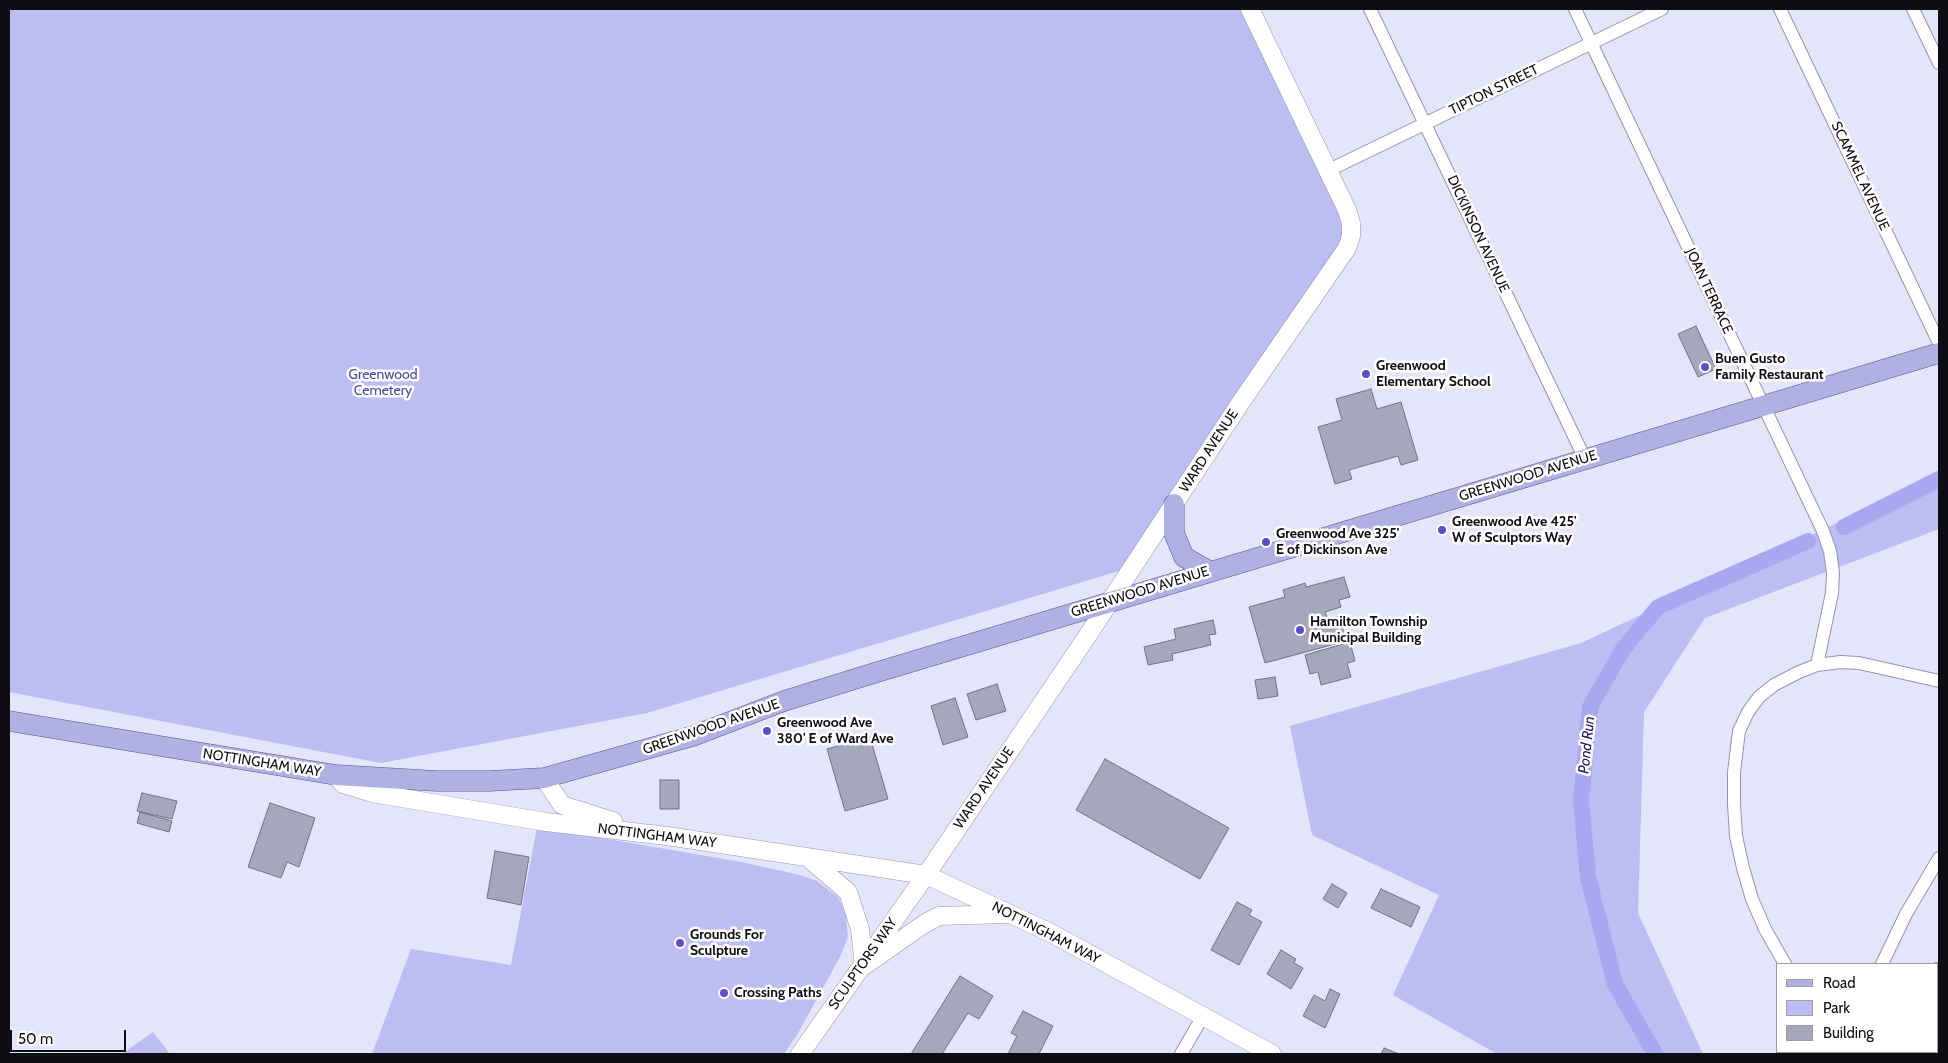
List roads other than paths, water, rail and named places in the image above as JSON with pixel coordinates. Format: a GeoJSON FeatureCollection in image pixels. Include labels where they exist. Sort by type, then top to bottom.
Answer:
{"type":"FeatureCollection","features":[{"type":"Feature","properties":{"kind":"main road","name":"GREENWOOD AVENUE"},"geometry":{"type":"LineString","coordinates":[[336,775],[437,781],[544,778],[693,736],[793,699],[1110,601],[1939,353]]}},
{"type":"Feature","properties":{"kind":"main road"},"geometry":{"type":"LineString","coordinates":[[1174,504],[1174,533],[1184,556],[1209,572]]}},
{"type":"Feature","properties":{"kind":"main road","name":"NOTTINGHAM WAY"},"geometry":{"type":"LineString","coordinates":[[9,721],[336,775]]}},
{"type":"Feature","properties":{"kind":"street","name":"WARD AVENUE"},"geometry":{"type":"LineString","coordinates":[[926,875],[1241,402],[1347,248],[1351,236],[1351,223],[1347,210],[1250,9]]}},
{"type":"Feature","properties":{"kind":"street","name":"DICKINSON AVENUE"},"geometry":{"type":"LineString","coordinates":[[1370,9],[1585,459]]}},
{"type":"Feature","properties":{"kind":"street","name":"JOAN TERRACE"},"geometry":{"type":"LineString","coordinates":[[1575,9],[1823,531],[1830,551],[1833,573],[1832,593],[1817,665]]}},
{"type":"Feature","properties":{"kind":"street","name":"TIPTON STREET"},"geometry":{"type":"LineString","coordinates":[[1327,171],[1662,9]]}},
{"type":"Feature","properties":{"kind":"street","name":"SCAMMEL AVENUE"},"geometry":{"type":"LineString","coordinates":[[1780,9],[1939,343]]}},
{"type":"Feature","properties":{"kind":"street"},"geometry":{"type":"LineString","coordinates":[[1913,9],[1939,63]]}},
{"type":"Feature","properties":{"kind":"street"},"geometry":{"type":"LineString","coordinates":[[1784,963],[1765,929],[1752,899],[1736,836],[1734,772],[1741,726],[1748,712],[1759,697],[1774,685],[1817,665],[1841,662],[1859,663],[1939,681]]}},
{"type":"Feature","properties":{"kind":"street","name":"NOTTINGHAM WAY"},"geometry":{"type":"LineString","coordinates":[[336,775],[343,784],[372,793],[546,822],[667,836],[926,875],[1048,932],[1272,1054]]}},
{"type":"Feature","properties":{"kind":"street"},"geometry":{"type":"LineString","coordinates":[[544,778],[562,805],[599,818],[667,836]]}},
{"type":"Feature","properties":{"kind":"street"},"geometry":{"type":"LineString","coordinates":[[807,856],[848,892],[860,930],[864,966],[924,924],[939,916],[1009,914]]}},
{"type":"Feature","properties":{"kind":"street"},"geometry":{"type":"LineString","coordinates":[[1882,963],[1906,914],[1939,858]]}},
{"type":"Feature","properties":{"kind":"street","name":"SCULPTORS WAY"},"geometry":{"type":"LineString","coordinates":[[800,1054],[864,966],[926,875]]}},
{"type":"Feature","properties":{"kind":"street"},"geometry":{"type":"LineString","coordinates":[[1181,1054],[1203,1016]]}},
{"type":"Feature","properties":{"kind":"waterway"},"geometry":{"type":"LineString","coordinates":[[1844,527],[1939,479]]}},
{"type":"Feature","properties":{"kind":"waterway","name":"Pond Run"},"geometry":{"type":"LineString","coordinates":[[1655,1054],[1615,984],[1588,877],[1581,801],[1590,707],[1623,649],[1658,607],[1808,541]]}},
{"type":"Feature","properties":{"kind":"place","name":"Buen Gusto Family Restaurant"},"geometry":{"type":"Point","coordinates":[1705,367]}},
{"type":"Feature","properties":{"kind":"place","name":"Greenwood Elementary School"},"geometry":{"type":"Point","coordinates":[1366,374]}},
{"type":"Feature","properties":{"kind":"place","name":"Greenwood Ave 425' W of Sculptors Way"},"geometry":{"type":"Point","coordinates":[1442,530]}},
{"type":"Feature","properties":{"kind":"place","name":"Greenwood Ave 325' E of Dickinson Ave"},"geometry":{"type":"Point","coordinates":[1266,542]}},
{"type":"Feature","properties":{"kind":"place","name":"Hamilton Township Municipal Building"},"geometry":{"type":"Point","coordinates":[1300,630]}},
{"type":"Feature","properties":{"kind":"place","name":"Greenwood Ave 380' E of Ward Ave"},"geometry":{"type":"Point","coordinates":[767,731]}},
{"type":"Feature","properties":{"kind":"place","name":"Grounds For Sculpture"},"geometry":{"type":"Point","coordinates":[680,943]}},
{"type":"Feature","properties":{"kind":"place","name":"Crossing Paths"},"geometry":{"type":"Point","coordinates":[724,993]}},
{"type":"Feature","properties":{"kind":"park label","name":"Greenwood Cemetery"},"geometry":{"type":"Point","coordinates":[383,384]}}]}
